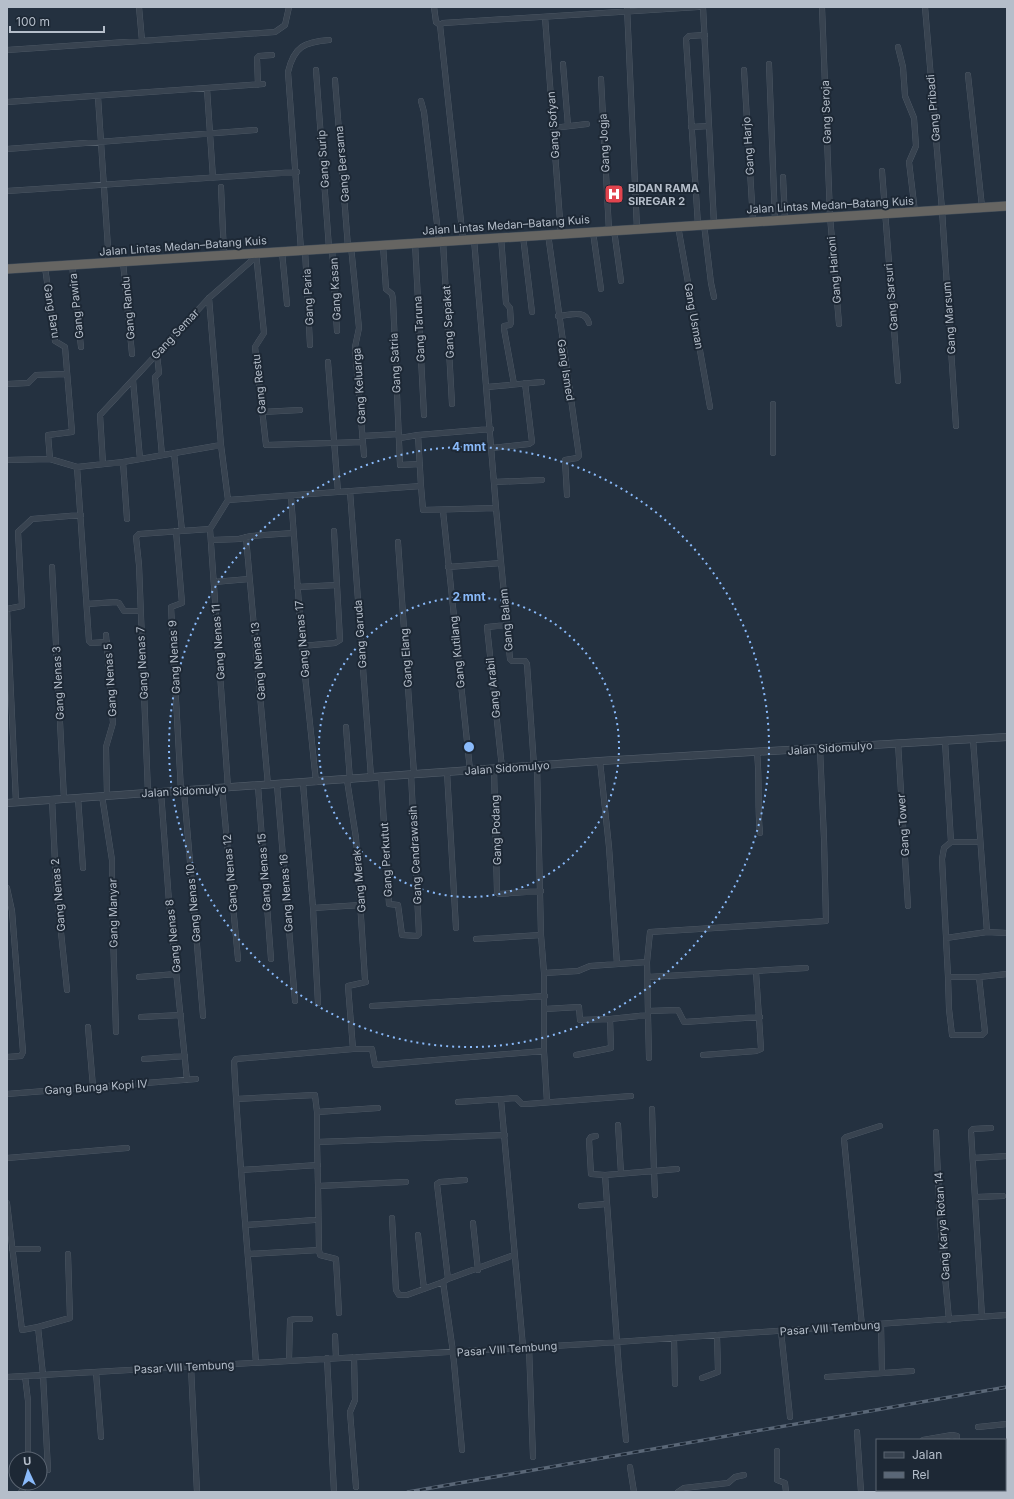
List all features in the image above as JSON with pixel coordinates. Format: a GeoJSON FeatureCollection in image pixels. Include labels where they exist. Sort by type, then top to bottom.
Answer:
{"type":"FeatureCollection","features":[{"type":"Feature","properties":{"kind":"highway","name":"Jalan Lintas Medan–Batang Kuis"},"geometry":{"type":"LineString","coordinates":[[7,269],[1007,206]]}},
{"type":"Feature","properties":{"kind":"street"},"geometry":{"type":"LineString","coordinates":[[138,7],[142,41]]}},
{"type":"Feature","properties":{"kind":"street"},"geometry":{"type":"LineString","coordinates":[[7,50],[275,32],[285,25],[289,7]]}},
{"type":"Feature","properties":{"kind":"street"},"geometry":{"type":"LineString","coordinates":[[434,7],[436,22],[440,25],[463,240]]}},
{"type":"Feature","properties":{"kind":"street"},"geometry":{"type":"LineString","coordinates":[[440,25],[443,23],[627,10],[698,7]]}},
{"type":"Feature","properties":{"kind":"street"},"geometry":{"type":"LineString","coordinates":[[703,7],[709,126],[705,224]]}},
{"type":"Feature","properties":{"kind":"street","name":"Gang Seroja"},"geometry":{"type":"LineString","coordinates":[[822,7],[830,216]]}},
{"type":"Feature","properties":{"kind":"street","name":"Gang Pribadi"},"geometry":{"type":"LineString","coordinates":[[925,7],[942,210]]}},
{"type":"Feature","properties":{"kind":"street"},"geometry":{"type":"LineString","coordinates":[[627,10],[637,229]]}},
{"type":"Feature","properties":{"kind":"street","name":"Gang Sofyan"},"geometry":{"type":"LineString","coordinates":[[544,17],[561,234]]}},
{"type":"Feature","properties":{"kind":"street"},"geometry":{"type":"LineString","coordinates":[[705,35],[689,36],[686,39],[691,127],[714,297]]}},
{"type":"Feature","properties":{"kind":"street","name":"Gang Paria"},"geometry":{"type":"LineString","coordinates":[[310,345],[297,172],[290,103],[289,67],[303,44],[308,42],[329,40]]}},
{"type":"Feature","properties":{"kind":"street"},"geometry":{"type":"LineString","coordinates":[[898,47],[903,67],[905,96],[914,118],[916,146],[909,162],[915,212]]}},
{"type":"Feature","properties":{"kind":"street"},"geometry":{"type":"LineString","coordinates":[[7,102],[261,85],[257,58],[259,56],[272,55]]}},
{"type":"Feature","properties":{"kind":"street"},"geometry":{"type":"LineString","coordinates":[[563,64],[568,126]]}},
{"type":"Feature","properties":{"kind":"street"},"geometry":{"type":"LineString","coordinates":[[769,64],[775,220]]}},
{"type":"Feature","properties":{"kind":"street","name":"Gang Surip"},"geometry":{"type":"LineString","coordinates":[[316,70],[331,248]]}},
{"type":"Feature","properties":{"kind":"street","name":"Gang Harjo"},"geometry":{"type":"LineString","coordinates":[[744,70],[753,221]]}},
{"type":"Feature","properties":{"kind":"street"},"geometry":{"type":"LineString","coordinates":[[968,76],[982,207]]}},
{"type":"Feature","properties":{"kind":"street","name":"Gang Jogja"},"geometry":{"type":"LineString","coordinates":[[601,79],[612,230],[620,281]]}},
{"type":"Feature","properties":{"kind":"street","name":"Gang Bersama"},"geometry":{"type":"LineString","coordinates":[[335,80],[350,247]]}},
{"type":"Feature","properties":{"kind":"street"},"geometry":{"type":"LineString","coordinates":[[207,89],[213,178]]}},
{"type":"Feature","properties":{"kind":"street"},"geometry":{"type":"LineString","coordinates":[[98,97],[109,263]]}},
{"type":"Feature","properties":{"kind":"street","name":"Gang Sepakat"},"geometry":{"type":"LineString","coordinates":[[421,101],[424,112],[441,241],[452,404]]}},
{"type":"Feature","properties":{"kind":"street"},"geometry":{"type":"LineString","coordinates":[[553,128],[587,124]]}},
{"type":"Feature","properties":{"kind":"street"},"geometry":{"type":"LineString","coordinates":[[691,127],[709,126]]}},
{"type":"Feature","properties":{"kind":"street"},"geometry":{"type":"LineString","coordinates":[[7,148],[255,130]]}},
{"type":"Feature","properties":{"kind":"street","name":"Gang Sarsuri"},"geometry":{"type":"LineString","coordinates":[[882,171],[898,381]]}},
{"type":"Feature","properties":{"kind":"street"},"geometry":{"type":"LineString","coordinates":[[7,192],[297,172]]}},
{"type":"Feature","properties":{"kind":"street"},"geometry":{"type":"LineString","coordinates":[[783,177],[785,219]]}},
{"type":"Feature","properties":{"kind":"street"},"geometry":{"type":"LineString","coordinates":[[221,186],[226,255]]}},
{"type":"Feature","properties":{"kind":"street","name":"Gang Marsum"},"geometry":{"type":"LineString","coordinates":[[942,210],[956,426]]}},
{"type":"Feature","properties":{"kind":"street","name":"Gang Haironi"},"geometry":{"type":"LineString","coordinates":[[830,216],[839,324]]}},
{"type":"Feature","properties":{"kind":"street","name":"Gang Usman"},"geometry":{"type":"LineString","coordinates":[[678,226],[710,407]]}},
{"type":"Feature","properties":{"kind":"street"},"geometry":{"type":"LineString","coordinates":[[593,232],[601,289]]}},
{"type":"Feature","properties":{"kind":"street","name":"Gang Ismed"},"geometry":{"type":"LineString","coordinates":[[548,234],[578,456],[577,458],[565,460],[568,495]]}},
{"type":"Feature","properties":{"kind":"street"},"geometry":{"type":"LineString","coordinates":[[523,236],[532,312]]}},
{"type":"Feature","properties":{"kind":"street"},"geometry":{"type":"LineString","coordinates":[[501,237],[506,303],[510,308],[511,323],[510,325],[504,326],[504,329],[514,384]]}},
{"type":"Feature","properties":{"kind":"street","name":"Gang Balam"},"geometry":{"type":"LineString","coordinates":[[474,239],[491,429],[496,508],[511,661],[525,661],[527,664],[536,766]]}},
{"type":"Feature","properties":{"kind":"street","name":"Gang Taruna"},"geometry":{"type":"LineString","coordinates":[[414,243],[424,415]]}},
{"type":"Feature","properties":{"kind":"street","name":"Gang Satria"},"geometry":{"type":"LineString","coordinates":[[383,245],[385,286],[387,291],[392,294],[393,299],[394,354],[400,436],[400,465],[420,464]]}},
{"type":"Feature","properties":{"kind":"street","name":"Gang Keluarga"},"geometry":{"type":"LineString","coordinates":[[350,247],[359,328],[355,347],[364,455]]}},
{"type":"Feature","properties":{"kind":"street","name":"Gang Kasan"},"geometry":{"type":"LineString","coordinates":[[331,248],[337,330]]}},
{"type":"Feature","properties":{"kind":"street"},"geometry":{"type":"LineString","coordinates":[[282,252],[287,304]]}},
{"type":"Feature","properties":{"kind":"street","name":"Gang Semar"},"geometry":{"type":"LineString","coordinates":[[103,464],[99,418],[209,298],[255,254]]}},
{"type":"Feature","properties":{"kind":"street","name":"Gang Restu"},"geometry":{"type":"LineString","coordinates":[[255,254],[264,333],[255,347],[267,445],[334,444]]}},
{"type":"Feature","properties":{"kind":"street","name":"Gang Randu"},"geometry":{"type":"LineString","coordinates":[[123,262],[132,354]]}},
{"type":"Feature","properties":{"kind":"street","name":"Gang Pawira"},"geometry":{"type":"LineString","coordinates":[[72,265],[81,347]]}},
{"type":"Feature","properties":{"kind":"street","name":"Gang Baru"},"geometry":{"type":"LineString","coordinates":[[45,267],[55,341],[65,347],[66,374]]}},
{"type":"Feature","properties":{"kind":"street"},"geometry":{"type":"LineString","coordinates":[[174,453],[179,531],[210,529],[228,500],[221,445],[209,298]]}},
{"type":"Feature","properties":{"kind":"street"},"geometry":{"type":"LineString","coordinates":[[558,316],[583,314],[587,316],[589,323]]}},
{"type":"Feature","properties":{"kind":"street"},"geometry":{"type":"LineString","coordinates":[[157,354],[159,371],[155,377],[162,455]]}},
{"type":"Feature","properties":{"kind":"street"},"geometry":{"type":"LineString","coordinates":[[328,362],[338,492]]}},
{"type":"Feature","properties":{"kind":"street"},"geometry":{"type":"LineString","coordinates":[[7,384],[28,383],[36,374],[66,374],[72,432],[48,435],[50,459]]}},
{"type":"Feature","properties":{"kind":"street"},"geometry":{"type":"LineString","coordinates":[[133,380],[140,459]]}},
{"type":"Feature","properties":{"kind":"street"},"geometry":{"type":"LineString","coordinates":[[487,387],[542,382]]}},
{"type":"Feature","properties":{"kind":"street"},"geometry":{"type":"LineString","coordinates":[[492,448],[528,444],[532,442],[525,384]]}},
{"type":"Feature","properties":{"kind":"street"},"geometry":{"type":"LineString","coordinates":[[773,404],[773,453]]}},
{"type":"Feature","properties":{"kind":"street"},"geometry":{"type":"LineString","coordinates":[[262,412],[300,410]]}},
{"type":"Feature","properties":{"kind":"street"},"geometry":{"type":"LineString","coordinates":[[334,444],[363,439],[491,429]]}},
{"type":"Feature","properties":{"kind":"street"},"geometry":{"type":"LineString","coordinates":[[418,435],[422,510],[443,511],[496,508]]}},
{"type":"Feature","properties":{"kind":"street"},"geometry":{"type":"LineString","coordinates":[[7,460],[50,459],[77,468],[123,462],[221,445]]}},
{"type":"Feature","properties":{"kind":"street"},"geometry":{"type":"LineString","coordinates":[[123,462],[127,519]]}},
{"type":"Feature","properties":{"kind":"street"},"geometry":{"type":"LineString","coordinates":[[77,468],[89,641],[91,643],[107,642]]}},
{"type":"Feature","properties":{"kind":"street"},"geometry":{"type":"LineString","coordinates":[[494,482],[542,480]]}},
{"type":"Feature","properties":{"kind":"street"},"geometry":{"type":"LineString","coordinates":[[228,500],[421,486]]}},
{"type":"Feature","properties":{"kind":"street","name":"Gang Garuda"},"geometry":{"type":"LineString","coordinates":[[350,491],[371,777]]}},
{"type":"Feature","properties":{"kind":"street","name":"Gang Nenas 17"},"geometry":{"type":"LineString","coordinates":[[291,496],[302,646],[316,782]]}},
{"type":"Feature","properties":{"kind":"street","name":"Gang Kutilang"},"geometry":{"type":"LineString","coordinates":[[443,511],[470,770]]}},
{"type":"Feature","properties":{"kind":"street"},"geometry":{"type":"LineString","coordinates":[[16,802],[7,609],[22,606],[18,532],[32,520],[81,515]]}},
{"type":"Feature","properties":{"kind":"street","name":"Gang Nenas 11"},"geometry":{"type":"LineString","coordinates":[[210,529],[212,540],[225,788]]}},
{"type":"Feature","properties":{"kind":"street","name":"Gang Nenas 7"},"geometry":{"type":"LineString","coordinates":[[148,793],[136,537],[139,534],[179,531]]}},
{"type":"Feature","properties":{"kind":"street","name":"Gang Nenas 9"},"geometry":{"type":"LineString","coordinates":[[179,531],[182,603],[171,607],[182,791]]}},
{"type":"Feature","properties":{"kind":"street"},"geometry":{"type":"LineString","coordinates":[[302,646],[335,643],[340,640],[334,531]]}},
{"type":"Feature","properties":{"kind":"street"},"geometry":{"type":"LineString","coordinates":[[212,540],[293,533]]}},
{"type":"Feature","properties":{"kind":"street","name":"Gang Nenas 13"},"geometry":{"type":"LineString","coordinates":[[246,538],[249,579],[258,653],[268,785]]}},
{"type":"Feature","properties":{"kind":"street","name":"Gang Elang"},"geometry":{"type":"LineString","coordinates":[[398,542],[413,774]]}},
{"type":"Feature","properties":{"kind":"street"},"geometry":{"type":"LineString","coordinates":[[448,567],[501,563]]}},
{"type":"Feature","properties":{"kind":"street","name":"Gang Nenas 3"},"geometry":{"type":"LineString","coordinates":[[52,567],[64,799]]}},
{"type":"Feature","properties":{"kind":"street"},"geometry":{"type":"LineString","coordinates":[[214,582],[249,579]]}},
{"type":"Feature","properties":{"kind":"street"},"geometry":{"type":"LineString","coordinates":[[297,587],[337,585]]}},
{"type":"Feature","properties":{"kind":"street"},"geometry":{"type":"LineString","coordinates":[[87,604],[116,602],[119,603],[124,611],[140,611]]}},
{"type":"Feature","properties":{"kind":"street","name":"Gang Arabil"},"geometry":{"type":"LineString","coordinates":[[498,768],[487,627],[507,625]]}},
{"type":"Feature","properties":{"kind":"street","name":"Gang Nenas 5"},"geometry":{"type":"LineString","coordinates":[[105,795],[106,746],[113,723],[106,635]]}},
{"type":"Feature","properties":{"kind":"street","name":"Gang Merak"},"geometry":{"type":"LineString","coordinates":[[346,727],[349,780],[356,838],[366,982],[349,984],[348,987],[353,1049]]}},
{"type":"Feature","properties":{"kind":"street","name":"Jalan Sidomulyo"},"geometry":{"type":"LineString","coordinates":[[7,802],[277,785],[349,780],[381,776],[600,761],[757,753],[1007,737]]}},
{"type":"Feature","properties":{"kind":"street"},"geometry":{"type":"LineString","coordinates":[[973,739],[987,932]]}},
{"type":"Feature","properties":{"kind":"street"},"geometry":{"type":"LineString","coordinates":[[945,741],[951,842]]}},
{"type":"Feature","properties":{"kind":"street","name":"Gang Tower"},"geometry":{"type":"LineString","coordinates":[[898,743],[908,906]]}},
{"type":"Feature","properties":{"kind":"street"},"geometry":{"type":"LineString","coordinates":[[649,1058],[647,962],[649,934],[651,932],[826,921],[820,749]]}},
{"type":"Feature","properties":{"kind":"street"},"geometry":{"type":"LineString","coordinates":[[757,753],[760,795],[758,808],[760,833]]}},
{"type":"Feature","properties":{"kind":"street"},"geometry":{"type":"LineString","coordinates":[[600,761],[609,847],[617,964]]}},
{"type":"Feature","properties":{"kind":"street"},"geometry":{"type":"LineString","coordinates":[[536,766],[541,891],[541,935],[545,996],[544,1051],[547,1102]]}},
{"type":"Feature","properties":{"kind":"street","name":"Gang Podang"},"geometry":{"type":"LineString","coordinates":[[498,768],[497,892],[499,894],[541,891]]}},
{"type":"Feature","properties":{"kind":"street"},"geometry":{"type":"LineString","coordinates":[[447,772],[456,928]]}},
{"type":"Feature","properties":{"kind":"street","name":"Gang Cendrawasih"},"geometry":{"type":"LineString","coordinates":[[402,935],[418,935],[413,774]]}},
{"type":"Feature","properties":{"kind":"street","name":"Gang Perkutut"},"geometry":{"type":"LineString","coordinates":[[381,776],[388,904],[398,905],[402,935]]}},
{"type":"Feature","properties":{"kind":"street"},"geometry":{"type":"LineString","coordinates":[[303,783],[313,908],[318,1003]]}},
{"type":"Feature","properties":{"kind":"street","name":"Gang Nenas 16"},"geometry":{"type":"LineString","coordinates":[[277,785],[295,1001]]}},
{"type":"Feature","properties":{"kind":"street","name":"Gang Nenas 15"},"geometry":{"type":"LineString","coordinates":[[258,786],[271,959]]}},
{"type":"Feature","properties":{"kind":"street","name":"Gang Nenas 12"},"geometry":{"type":"LineString","coordinates":[[225,788],[238,958]]}},
{"type":"Feature","properties":{"kind":"street","name":"Gang Nenas 10"},"geometry":{"type":"LineString","coordinates":[[182,791],[203,1016]]}},
{"type":"Feature","properties":{"kind":"street","name":"Gang Nenas 8"},"geometry":{"type":"LineString","coordinates":[[161,792],[169,902],[185,1056],[186,1080]]}},
{"type":"Feature","properties":{"kind":"street","name":"Gang Manyar"},"geometry":{"type":"LineString","coordinates":[[105,795],[112,860],[116,1032]]}},
{"type":"Feature","properties":{"kind":"street"},"geometry":{"type":"LineString","coordinates":[[78,798],[83,868]]}},
{"type":"Feature","properties":{"kind":"street","name":"Gang Nenas 2"},"geometry":{"type":"LineString","coordinates":[[52,799],[56,884],[67,990]]}},
{"type":"Feature","properties":{"kind":"street"},"geometry":{"type":"LineString","coordinates":[[979,977],[985,1032],[980,1035],[954,1037],[952,1034],[949,1009],[942,859],[944,848],[951,842],[980,842]]}},
{"type":"Feature","properties":{"kind":"street"},"geometry":{"type":"LineString","coordinates":[[7,888],[12,911],[23,1054],[21,1056],[7,1057]]}},
{"type":"Feature","properties":{"kind":"street"},"geometry":{"type":"LineString","coordinates":[[313,908],[361,905]]}},
{"type":"Feature","properties":{"kind":"street"},"geometry":{"type":"LineString","coordinates":[[946,937],[987,932],[1007,933]]}},
{"type":"Feature","properties":{"kind":"street"},"geometry":{"type":"LineString","coordinates":[[476,939],[541,935]]}},
{"type":"Feature","properties":{"kind":"street"},"geometry":{"type":"LineString","coordinates":[[544,973],[578,971],[590,966],[647,962]]}},
{"type":"Feature","properties":{"kind":"street"},"geometry":{"type":"LineString","coordinates":[[648,977],[806,968]]}},
{"type":"Feature","properties":{"kind":"street"},"geometry":{"type":"LineString","coordinates":[[703,1055],[760,1051],[760,1017],[756,972]]}},
{"type":"Feature","properties":{"kind":"street"},"geometry":{"type":"LineString","coordinates":[[139,977],[176,974]]}},
{"type":"Feature","properties":{"kind":"street"},"geometry":{"type":"LineString","coordinates":[[948,977],[979,977],[1007,974]]}},
{"type":"Feature","properties":{"kind":"street"},"geometry":{"type":"LineString","coordinates":[[372,1006],[545,996]]}},
{"type":"Feature","properties":{"kind":"street"},"geometry":{"type":"LineString","coordinates":[[545,1009],[578,1007],[580,1020],[610,1020],[648,1013],[678,1010],[684,1022],[760,1017]]}},
{"type":"Feature","properties":{"kind":"street"},"geometry":{"type":"LineString","coordinates":[[141,1017],[181,1015]]}},
{"type":"Feature","properties":{"kind":"street"},"geometry":{"type":"LineString","coordinates":[[576,1055],[611,1048],[610,1020]]}},
{"type":"Feature","properties":{"kind":"street"},"geometry":{"type":"LineString","coordinates":[[88,1027],[93,1087]]}},
{"type":"Feature","properties":{"kind":"street"},"geometry":{"type":"LineString","coordinates":[[256,1363],[234,1062],[236,1060],[277,1054],[353,1049],[372,1049],[375,1065],[544,1051]]}},
{"type":"Feature","properties":{"kind":"street"},"geometry":{"type":"LineString","coordinates":[[144,1059],[185,1056]]}},
{"type":"Feature","properties":{"kind":"street","name":"Gang Bunga Kopi IV"},"geometry":{"type":"LineString","coordinates":[[7,1094],[196,1079]]}},
{"type":"Feature","properties":{"kind":"street"},"geometry":{"type":"LineString","coordinates":[[236,1099],[316,1095],[319,1250],[320,1255],[336,1259],[339,1313]]}},
{"type":"Feature","properties":{"kind":"street"},"geometry":{"type":"LineString","coordinates":[[458,1102],[516,1098],[522,1104],[631,1096]]}},
{"type":"Feature","properties":{"kind":"street"},"geometry":{"type":"LineString","coordinates":[[501,1100],[514,1255],[526,1347],[533,1457]]}},
{"type":"Feature","properties":{"kind":"street"},"geometry":{"type":"LineString","coordinates":[[317,1112],[378,1108]]}},
{"type":"Feature","properties":{"kind":"street"},"geometry":{"type":"LineString","coordinates":[[652,1109],[655,1195]]}},
{"type":"Feature","properties":{"kind":"street"},"geometry":{"type":"LineString","coordinates":[[618,1125],[621,1173]]}},
{"type":"Feature","properties":{"kind":"street"},"geometry":{"type":"LineString","coordinates":[[862,1326],[844,1139],[848,1136],[880,1126]]}},
{"type":"Feature","properties":{"kind":"street"},"geometry":{"type":"LineString","coordinates":[[982,1317],[972,1129],[991,1128]]}},
{"type":"Feature","properties":{"kind":"street","name":"Gang Karya Rotan 14"},"geometry":{"type":"LineString","coordinates":[[936,1132],[940,1221],[949,1320]]}},
{"type":"Feature","properties":{"kind":"street"},"geometry":{"type":"LineString","coordinates":[[317,1142],[505,1135]]}},
{"type":"Feature","properties":{"kind":"street"},"geometry":{"type":"LineString","coordinates":[[596,1136],[591,1137],[589,1140],[591,1173],[594,1175],[677,1169]]}},
{"type":"Feature","properties":{"kind":"street"},"geometry":{"type":"LineString","coordinates":[[7,1158],[127,1148]]}},
{"type":"Feature","properties":{"kind":"street"},"geometry":{"type":"LineString","coordinates":[[973,1158],[1007,1156]]}},
{"type":"Feature","properties":{"kind":"street"},"geometry":{"type":"LineString","coordinates":[[241,1170],[318,1165]]}},
{"type":"Feature","properties":{"kind":"street"},"geometry":{"type":"LineString","coordinates":[[604,1175],[626,1440]]}},
{"type":"Feature","properties":{"kind":"street"},"geometry":{"type":"LineString","coordinates":[[462,1450],[437,1184],[440,1182],[465,1180]]}},
{"type":"Feature","properties":{"kind":"street"},"geometry":{"type":"LineString","coordinates":[[318,1186],[406,1182]]}},
{"type":"Feature","properties":{"kind":"street"},"geometry":{"type":"LineString","coordinates":[[976,1197],[1003,1196]]}},
{"type":"Feature","properties":{"kind":"street"},"geometry":{"type":"LineString","coordinates":[[7,1203],[21,1329],[23,1330],[38,1327],[69,1319],[71,1316],[68,1254]]}},
{"type":"Feature","properties":{"kind":"street"},"geometry":{"type":"LineString","coordinates":[[582,1206],[606,1204]]}},
{"type":"Feature","properties":{"kind":"street"},"geometry":{"type":"LineString","coordinates":[[392,1218],[396,1290],[399,1294],[407,1295],[478,1270],[514,1255]]}},
{"type":"Feature","properties":{"kind":"street"},"geometry":{"type":"LineString","coordinates":[[246,1225],[314,1220]]}},
{"type":"Feature","properties":{"kind":"street"},"geometry":{"type":"LineString","coordinates":[[473,1223],[478,1270]]}},
{"type":"Feature","properties":{"kind":"street"},"geometry":{"type":"LineString","coordinates":[[418,1235],[424,1289]]}},
{"type":"Feature","properties":{"kind":"street"},"geometry":{"type":"LineString","coordinates":[[12,1249],[38,1249]]}},
{"type":"Feature","properties":{"kind":"street"},"geometry":{"type":"LineString","coordinates":[[248,1254],[319,1250]]}},
{"type":"Feature","properties":{"kind":"street","name":"Pasar VIII Tembung"},"geometry":{"type":"LineString","coordinates":[[7,1377],[617,1342],[1007,1315]]}},
{"type":"Feature","properties":{"kind":"street"},"geometry":{"type":"LineString","coordinates":[[289,1360],[290,1320],[310,1319]]}},
{"type":"Feature","properties":{"kind":"street"},"geometry":{"type":"LineString","coordinates":[[881,1324],[882,1373]]}},
{"type":"Feature","properties":{"kind":"street"},"geometry":{"type":"LineString","coordinates":[[38,1327],[43,1375],[47,1451]]}},
{"type":"Feature","properties":{"kind":"street"},"geometry":{"type":"LineString","coordinates":[[782,1331],[790,1417]]}},
{"type":"Feature","properties":{"kind":"street"},"geometry":{"type":"LineString","coordinates":[[702,1378],[718,1372],[717,1335]]}},
{"type":"Feature","properties":{"kind":"street"},"geometry":{"type":"LineString","coordinates":[[335,1336],[336,1358]]}},
{"type":"Feature","properties":{"kind":"street"},"geometry":{"type":"LineString","coordinates":[[674,1338],[675,1384]]}},
{"type":"Feature","properties":{"kind":"street"},"geometry":{"type":"LineString","coordinates":[[354,1357],[355,1400],[350,1412],[356,1487]]}},
{"type":"Feature","properties":{"kind":"street"},"geometry":{"type":"LineString","coordinates":[[327,1358],[334,1492]]}},
{"type":"Feature","properties":{"kind":"street"},"geometry":{"type":"LineString","coordinates":[[191,1367],[197,1492]]}},
{"type":"Feature","properties":{"kind":"street"},"geometry":{"type":"LineString","coordinates":[[827,1377],[912,1371]]}},
{"type":"Feature","properties":{"kind":"street"},"geometry":{"type":"LineString","coordinates":[[96,1372],[101,1437]]}},
{"type":"Feature","properties":{"kind":"street"},"geometry":{"type":"LineString","coordinates":[[25,1376],[28,1401],[28,1451]]}},
{"type":"Feature","properties":{"kind":"street"},"geometry":{"type":"LineString","coordinates":[[978,1427],[1007,1424]]}},
{"type":"Feature","properties":{"kind":"street"},"geometry":{"type":"LineString","coordinates":[[857,1432],[861,1492]]}},
{"type":"Feature","properties":{"kind":"street"},"geometry":{"type":"LineString","coordinates":[[929,1439],[952,1435],[956,1436],[957,1439]]}},
{"type":"Feature","properties":{"kind":"street"},"geometry":{"type":"LineString","coordinates":[[777,1450],[777,1480],[785,1483],[786,1492]]}},
{"type":"Feature","properties":{"kind":"street"},"geometry":{"type":"LineString","coordinates":[[630,1468],[634,1492]]}},
{"type":"Feature","properties":{"kind":"street"},"geometry":{"type":"LineString","coordinates":[[678,1492],[684,1488],[728,1483],[735,1477],[744,1474]]}},
{"type":"Feature","properties":{"kind":"railway"},"geometry":{"type":"LineString","coordinates":[[408,1492],[1007,1387]]}},
{"type":"Feature","properties":{"kind":"place","name":"BIDAN RAMA SIREGAR 2"},"geometry":{"type":"Point","coordinates":[614,194]}}]}
